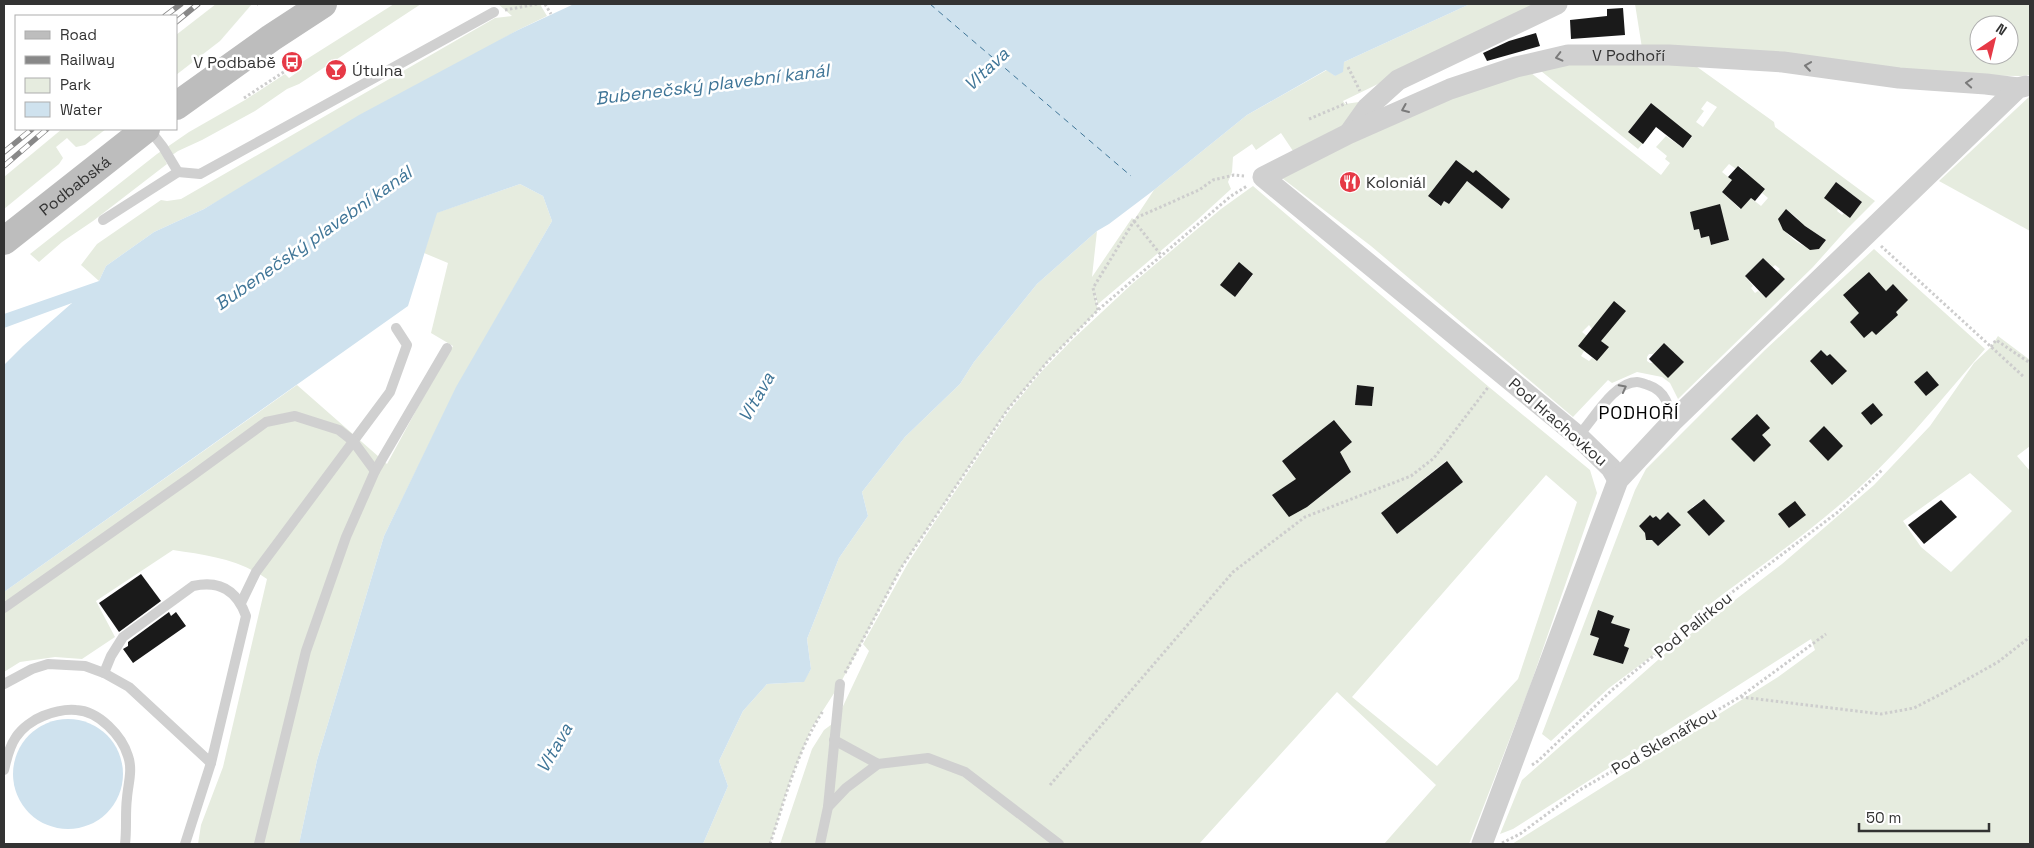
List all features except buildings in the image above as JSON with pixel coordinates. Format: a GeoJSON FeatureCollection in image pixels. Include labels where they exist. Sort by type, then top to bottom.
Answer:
{"type":"FeatureCollection","features":[{"type":"Feature","properties":{"kind":"main road"},"geometry":{"type":"LineString","coordinates":[[178,105],[271,38],[323,4]]}},
{"type":"Feature","properties":{"kind":"main road","name":"Podbabská"},"geometry":{"type":"LineString","coordinates":[[4,241],[146,130]]}},
{"type":"Feature","properties":{"kind":"street"},"geometry":{"type":"LineString","coordinates":[[1348,134],[1367,108],[1398,80],[1557,4]]}},
{"type":"Feature","properties":{"kind":"street","name":"V Podhoří"},"geometry":{"type":"LineString","coordinates":[[1263,177],[1348,134],[1450,89],[1516,67],[1568,54],[1669,55],[1774,62],[1899,78],[2024,86]]}},
{"type":"Feature","properties":{"kind":"street","name":"V Podhoří"},"geometry":{"type":"LineString","coordinates":[[1618,480],[1672,422],[2024,86]]}},
{"type":"Feature","properties":{"kind":"street","name":"Pod Hrachovkou"},"geometry":{"type":"LineString","coordinates":[[1263,177],[1578,436],[1611,468],[1618,480],[1482,844]]}},
{"type":"Feature","properties":{"kind":"lane"},"geometry":{"type":"LineString","coordinates":[[103,220],[178,172],[200,174],[494,12]]}},
{"type":"Feature","properties":{"kind":"lane"},"geometry":{"type":"LineString","coordinates":[[148,130],[163,147],[178,172]]}},
{"type":"Feature","properties":{"kind":"lane"},"geometry":{"type":"LineString","coordinates":[[241,603],[256,572],[390,392],[407,345],[396,328]]}},
{"type":"Feature","properties":{"kind":"lane"},"geometry":{"type":"LineString","coordinates":[[259,844],[306,651],[346,538],[375,471],[447,348]]}},
{"type":"Feature","properties":{"kind":"lane"},"geometry":{"type":"LineString","coordinates":[[1578,436],[1612,395],[1622,387],[1637,382],[1652,386],[1668,402],[1672,422]]}},
{"type":"Feature","properties":{"kind":"lane"},"geometry":{"type":"LineString","coordinates":[[4,608],[266,422],[295,416],[339,430],[353,441],[375,471]]}},
{"type":"Feature","properties":{"kind":"lane"},"geometry":{"type":"LineString","coordinates":[[104,673],[111,656],[124,637],[194,586],[204,583],[221,586],[231,592],[241,603],[246,616],[211,763],[185,844]]}},
{"type":"Feature","properties":{"kind":"lane"},"geometry":{"type":"LineString","coordinates":[[4,684],[32,669],[48,664],[85,666],[104,673],[129,687],[211,763]]}},
{"type":"Feature","properties":{"kind":"lane"},"geometry":{"type":"LineString","coordinates":[[820,844],[828,807],[840,684]]}},
{"type":"Feature","properties":{"kind":"lane"},"geometry":{"type":"LineString","coordinates":[[4,770],[9,750],[16,736],[38,718],[65,710],[79,710],[110,726],[121,739],[129,757],[130,781],[127,798],[125,844]]}},
{"type":"Feature","properties":{"kind":"lane"},"geometry":{"type":"LineString","coordinates":[[834,740],[878,764]]}},
{"type":"Feature","properties":{"kind":"lane"},"geometry":{"type":"LineString","coordinates":[[828,807],[846,788],[878,764],[928,758],[965,772],[1058,844]]}},
{"type":"Feature","properties":{"kind":"path"},"geometry":{"type":"LineString","coordinates":[[494,12],[537,4]]}},
{"type":"Feature","properties":{"kind":"path"},"geometry":{"type":"LineString","coordinates":[[545,4],[551,14]]}},
{"type":"Feature","properties":{"kind":"path"},"geometry":{"type":"LineString","coordinates":[[244,98],[296,64]]}},
{"type":"Feature","properties":{"kind":"path"},"geometry":{"type":"LineString","coordinates":[[1348,67],[1362,96]]}},
{"type":"Feature","properties":{"kind":"path"},"geometry":{"type":"LineString","coordinates":[[1098,310],[1093,288],[1138,217],[1199,190],[1221,177],[1234,175],[1263,177]]}},
{"type":"Feature","properties":{"kind":"path"},"geometry":{"type":"LineString","coordinates":[[770,844],[790,781],[811,729],[840,684],[901,568],[1008,409],[1048,361],[1098,310],[1231,196],[1263,177]]}},
{"type":"Feature","properties":{"kind":"path"},"geometry":{"type":"LineString","coordinates":[[1134,221],[1161,255]]}},
{"type":"Feature","properties":{"kind":"path"},"geometry":{"type":"LineString","coordinates":[[1867,234],[2024,377]]}},
{"type":"Feature","properties":{"kind":"path"},"geometry":{"type":"LineString","coordinates":[[1991,347],[1996,340],[2030,363]]}},
{"type":"Feature","properties":{"kind":"path"},"geometry":{"type":"LineString","coordinates":[[1050,785],[1234,572],[1305,517],[1411,476],[1434,458],[1500,372]]}},
{"type":"Feature","properties":{"kind":"path","name":"Pod Palírkou"},"geometry":{"type":"LineString","coordinates":[[1505,781],[1538,761],[1612,690],[1714,606],[1838,512],[1882,470]]}},
{"type":"Feature","properties":{"kind":"path","name":"Pod Sklenářkou"},"geometry":{"type":"LineString","coordinates":[[1500,844],[1520,834],[1578,791],[1740,697],[1826,634]]}},
{"type":"Feature","properties":{"kind":"path"},"geometry":{"type":"LineString","coordinates":[[1740,697],[1881,714],[1914,708],[1943,694],[1998,662],[2030,637]]}},
{"type":"Feature","properties":{"kind":"green space"},"geometry":{"type":"Polygon","coordinates":[[[216,4],[252,4],[220,41],[178,73],[178,33],[216,4]]]}},
{"type":"Feature","properties":{"kind":"green space"},"geometry":{"type":"Polygon","coordinates":[[[394,4],[421,4],[255,111],[178,151],[165,160],[167,164],[93,221],[62,242],[39,262],[30,254],[157,154],[189,132],[245,100],[285,74],[289,78],[302,69],[299,64],[394,4]]]}},
{"type":"Feature","properties":{"kind":"green space"},"geometry":{"type":"Polygon","coordinates":[[[498,4],[542,4],[541,6],[547,16],[518,30],[204,209],[154,232],[106,266],[99,281],[81,265],[97,244],[161,200],[181,199],[495,18],[512,16],[498,4]]]}},
{"type":"Feature","properties":{"kind":"green space"},"geometry":{"type":"Polygon","coordinates":[[[1470,4],[1543,4],[1343,101],[1345,104],[1366,101],[1337,137],[1293,151],[1281,133],[1256,150],[1252,144],[1233,157],[1232,172],[1228,182],[1231,189],[1098,304],[1094,292],[1098,310],[1048,361],[1008,409],[901,568],[840,684],[811,729],[790,781],[770,844],[703,844],[728,786],[719,761],[743,711],[767,684],[803,682],[811,669],[807,639],[839,558],[868,516],[862,492],[905,437],[960,384],[974,362],[1037,284],[1097,231],[1092,277],[1132,218],[1134,220],[1154,190],[1247,115],[1327,70],[1335,76],[1344,62],[1470,4]]]}},
{"type":"Feature","properties":{"kind":"green space"},"geometry":{"type":"Polygon","coordinates":[[[1635,4],[2030,4],[2030,75],[1942,75],[1642,48],[1635,4]]]}},
{"type":"Feature","properties":{"kind":"green space"},"geometry":{"type":"Polygon","coordinates":[[[1549,64],[1693,64],[1774,122],[1775,127],[1875,201],[1813,267],[1678,399],[1670,383],[1662,377],[1637,372],[1612,383],[1608,380],[1573,417],[1371,246],[1278,175],[1322,151],[1526,69],[1661,175],[1670,163],[1665,159],[1667,156],[1656,147],[1666,136],[1683,148],[1692,137],[1651,103],[1628,132],[1643,143],[1638,149],[1536,67],[1549,64]],[[1707,101],[1701,109],[1704,111],[1696,122],[1703,127],[1717,107],[1707,101]],[[1456,160],[1428,196],[1440,206],[1444,201],[1449,204],[1469,170],[1456,160]],[[1729,164],[1722,172],[1732,180],[1722,192],[1740,209],[1751,198],[1761,206],[1768,198],[1762,193],[1765,189],[1761,185],[1758,188],[1740,173],[1743,169],[1739,166],[1736,169],[1729,164]],[[1475,171],[1467,181],[1502,209],[1510,199],[1475,171]],[[1836,182],[1837,211],[1842,215],[1844,213],[1850,218],[1862,202],[1836,182]],[[1786,209],[1779,219],[1780,224],[1794,240],[1807,247],[1819,249],[1826,240],[1799,222],[1786,209]],[[1723,218],[1692,220],[1694,230],[1699,229],[1701,238],[1709,236],[1711,245],[1729,240],[1723,218]],[[1763,258],[1745,276],[1753,286],[1751,288],[1755,293],[1758,291],[1766,298],[1785,279],[1777,272],[1780,269],[1775,265],[1773,267],[1763,258]],[[1589,325],[1582,332],[1587,336],[1578,346],[1584,351],[1581,356],[1589,361],[1592,358],[1597,361],[1608,347],[1589,325]],[[1664,343],[1647,357],[1647,361],[1650,363],[1683,362],[1664,343]]]}},
{"type":"Feature","properties":{"kind":"green space"},"geometry":{"type":"Polygon","coordinates":[[[2030,96],[2030,231],[1939,181],[2030,96]]]}},
{"type":"Feature","properties":{"kind":"green space"},"geometry":{"type":"Polygon","coordinates":[[[61,130],[105,130],[85,145],[76,147],[67,138],[56,147],[63,158],[59,164],[4,209],[4,177],[61,130]]]}},
{"type":"Feature","properties":{"kind":"green space"},"geometry":{"type":"Polygon","coordinates":[[[520,184],[543,196],[552,221],[457,387],[384,536],[317,760],[299,844],[198,844],[201,825],[223,767],[267,579],[233,562],[173,550],[96,601],[115,637],[82,659],[55,657],[20,662],[4,672],[4,592],[297,385],[387,464],[453,346],[431,333],[448,263],[424,253],[436,213],[520,184]]]}},
{"type":"Feature","properties":{"kind":"green space"},"geometry":{"type":"Polygon","coordinates":[[[1253,186],[1489,387],[1590,470],[1597,493],[1529,689],[1469,844],[1384,844],[1436,785],[1337,692],[1199,844],[780,844],[812,749],[824,730],[836,721],[869,651],[863,644],[908,563],[1009,411],[1042,371],[1072,340],[1132,284],[1221,209],[1253,186]],[[1238,263],[1221,285],[1235,297],[1253,275],[1238,263]],[[1357,385],[1355,405],[1372,406],[1374,387],[1357,385]],[[1334,420],[1282,461],[1300,483],[1352,442],[1334,420]],[[1345,461],[1296,492],[1307,507],[1351,472],[1345,461]],[[1446,461],[1381,513],[1397,534],[1463,482],[1446,461]],[[1546,475],[1352,697],[1437,766],[1518,679],[1577,502],[1546,475]]]}},
{"type":"Feature","properties":{"kind":"green space"},"geometry":{"type":"Polygon","coordinates":[[[1874,249],[1985,349],[1896,451],[1858,489],[1796,540],[1669,637],[1672,641],[1609,688],[1551,741],[1542,734],[1635,490],[1646,469],[1765,350],[1874,249]],[[1704,499],[1692,507],[1693,509],[1689,514],[1709,536],[1725,521],[1704,499]],[[1668,512],[1660,520],[1656,516],[1653,518],[1650,515],[1639,526],[1648,540],[1652,540],[1658,546],[1680,525],[1668,512]],[[1779,515],[1789,528],[1805,515],[1779,515]],[[1599,610],[1590,635],[1599,638],[1593,655],[1623,664],[1629,648],[1624,646],[1629,629],[1611,623],[1613,616],[1599,610]]]}},
{"type":"Feature","properties":{"kind":"green space"},"geometry":{"type":"Polygon","coordinates":[[[1998,336],[2030,360],[2030,446],[2017,456],[2030,471],[2030,844],[1512,844],[1778,677],[1815,650],[1811,639],[1513,829],[1500,834],[1522,780],[1667,652],[1782,564],[1874,485],[1930,426],[1974,363],[1991,347],[1998,336]],[[1970,473],[1903,521],[1921,547],[1951,572],[2012,511],[1970,473]]]}},
{"type":"Feature","properties":{"kind":"water"},"geometry":{"type":"Polygon","coordinates":[[[574,4],[1470,4],[1344,62],[1343,72],[1335,76],[1326,70],[1247,115],[1154,190],[1097,231],[1037,284],[974,362],[960,384],[905,437],[862,492],[868,516],[839,558],[807,639],[811,669],[804,682],[767,684],[743,711],[719,761],[728,786],[703,844],[299,844],[317,760],[384,536],[456,387],[552,221],[543,196],[520,184],[437,213],[408,306],[4,592],[4,365],[72,303],[4,328],[4,314],[99,281],[106,266],[154,232],[204,209],[359,115],[518,30],[574,4]]]}},
{"type":"Feature","properties":{"kind":"water"},"geometry":{"type":"Polygon","coordinates":[[[68,719],[89,723],[107,735],[119,753],[123,774],[119,795],[107,813],[89,825],[68,829],[47,825],[29,813],[17,795],[13,774],[17,753],[29,735],[47,723],[68,719]]]}},
{"type":"Feature","properties":{"kind":"ferry route"},"geometry":{"type":"LineString","coordinates":[[930,4],[1131,176]]}},
{"type":"Feature","properties":{"kind":"railway"},"geometry":{"type":"LineString","coordinates":[[166,15],[181,4]]}},
{"type":"Feature","properties":{"kind":"railway"},"geometry":{"type":"LineString","coordinates":[[178,20],[198,4]]}},
{"type":"Feature","properties":{"kind":"railway"},"geometry":{"type":"LineString","coordinates":[[4,152],[31,130]]}},
{"type":"Feature","properties":{"kind":"railway"},"geometry":{"type":"LineString","coordinates":[[4,166],[46,130]]}},
{"type":"Feature","properties":{"kind":"place","name":"V Podbabě"},"geometry":{"type":"Point","coordinates":[292,62]}},
{"type":"Feature","properties":{"kind":"place","name":"Útulna"},"geometry":{"type":"Point","coordinates":[336,70]}},
{"type":"Feature","properties":{"kind":"place","name":"Koloniál"},"geometry":{"type":"Point","coordinates":[1350,182]}},
{"type":"Feature","properties":{"kind":"district","name":"PODHOŘÍ"},"geometry":{"type":"Point","coordinates":[1639,412]}},
{"type":"Feature","properties":{"kind":"water label","name":"Vltava"},"geometry":{"type":"Point","coordinates":[986,69]}},
{"type":"Feature","properties":{"kind":"water label","name":"Bubenečský plavební kanál"},"geometry":{"type":"Point","coordinates":[712,84]}},
{"type":"Feature","properties":{"kind":"water label","name":"Bubenečský plavební kanál"},"geometry":{"type":"Point","coordinates":[313,238]}},
{"type":"Feature","properties":{"kind":"water label","name":"Vltava"},"geometry":{"type":"Point","coordinates":[756,397]}},
{"type":"Feature","properties":{"kind":"water label","name":"Vltava"},"geometry":{"type":"Point","coordinates":[554,748]}}]}
